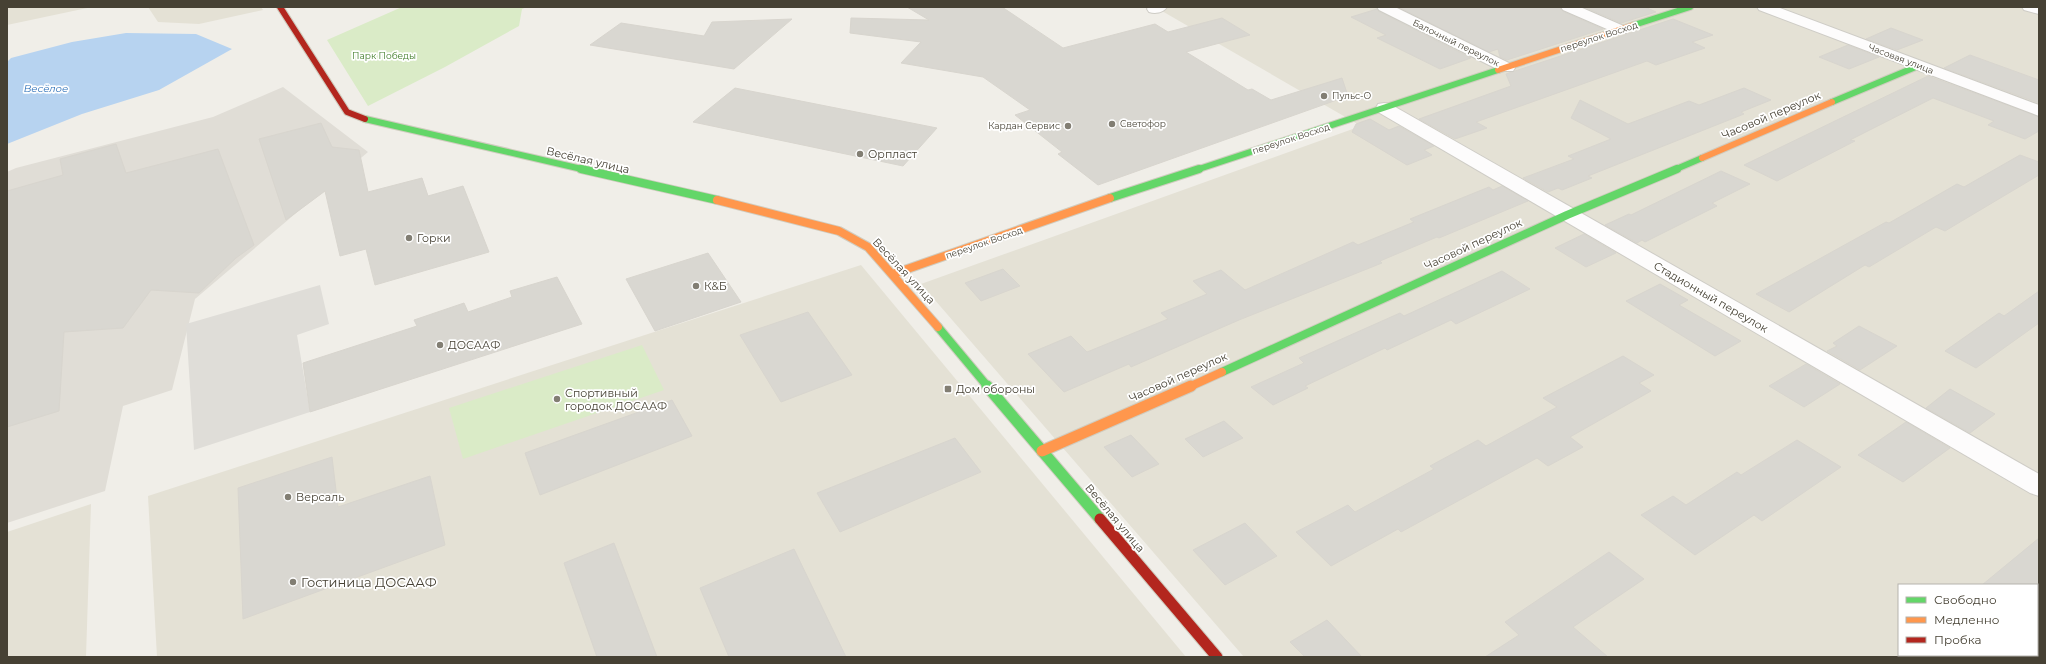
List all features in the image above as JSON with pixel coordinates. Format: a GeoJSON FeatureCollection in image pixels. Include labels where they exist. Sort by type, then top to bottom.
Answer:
{"type":"FeatureCollection","features":[{"type":"Feature","properties":{"kind":"street","name":"Весёлая улица"},"geometry":{"type":"LineString","coordinates":[[280,7],[348,112],[359,118],[418,133],[740,205],[839,231],[868,247],[894,274],[1217,657]]}},
{"type":"Feature","properties":{"kind":"street","name":"Балочный переулок"},"geometry":{"type":"LineString","coordinates":[[1384,7],[1507,68]]}},
{"type":"Feature","properties":{"kind":"street"},"geometry":{"type":"LineString","coordinates":[[1568,7],[1621,30]]}},
{"type":"Feature","properties":{"kind":"street","name":"переулок Восход"},"geometry":{"type":"LineString","coordinates":[[894,274],[1162,180],[1690,7]]}},
{"type":"Feature","properties":{"kind":"street","name":"Часовая улица"},"geometry":{"type":"LineString","coordinates":[[1764,7],[2039,111]]}},
{"type":"Feature","properties":{"kind":"street"},"geometry":{"type":"LineString","coordinates":[[2028,7],[2039,10]]}},
{"type":"Feature","properties":{"kind":"street","name":"Часовой переулок"},"geometry":{"type":"LineString","coordinates":[[1042,451],[1338,320],[1567,215],[1918,66]]}},
{"type":"Feature","properties":{"kind":"street","name":"Стадионный переулок"},"geometry":{"type":"LineString","coordinates":[[1384,108],[1567,215],[2039,486]]}},
{"type":"Feature","properties":{"kind":"shaded area"},"geometry":{"type":"Polygon","coordinates":[[[7,7],[92,7],[7,25],[7,7]]]}},
{"type":"Feature","properties":{"kind":"shaded area"},"geometry":{"type":"Polygon","coordinates":[[[148,7],[261,7],[263,10],[199,24],[158,22],[148,7]]]}},
{"type":"Feature","properties":{"kind":"shaded area"},"geometry":{"type":"Polygon","coordinates":[[[1155,7],[2039,7],[2039,657],[1244,657],[921,284],[1361,126],[1155,7]]]}},
{"type":"Feature","properties":{"kind":"shaded area"},"geometry":{"type":"Polygon","coordinates":[[[283,87],[368,152],[195,299],[172,390],[123,406],[105,491],[7,523],[7,172],[16,168],[213,117],[283,87]]]}},
{"type":"Feature","properties":{"kind":"shaded area"},"geometry":{"type":"Polygon","coordinates":[[[861,265],[1186,657],[157,657],[148,496],[861,265]]]}},
{"type":"Feature","properties":{"kind":"shaded area"},"geometry":{"type":"Polygon","coordinates":[[[320,285],[329,324],[297,335],[310,412],[194,450],[186,324],[320,285]]]}},
{"type":"Feature","properties":{"kind":"shaded area"},"geometry":{"type":"Polygon","coordinates":[[[91,504],[86,657],[7,657],[7,532],[91,504]]]}},
{"type":"Feature","properties":{"kind":"green space","name":"Парк Победы"},"geometry":{"type":"Polygon","coordinates":[[[402,7],[527,7],[522,9],[519,26],[445,67],[368,106],[327,40],[402,7]]]}},
{"type":"Feature","properties":{"kind":"green space","name":"Спортивный городок ДОСААФ"},"geometry":{"type":"Polygon","coordinates":[[[642,345],[664,390],[463,459],[449,408],[642,345]]]}},
{"type":"Feature","properties":{"kind":"water","name":"Весёлое"},"geometry":{"type":"Polygon","coordinates":[[[126,33],[196,34],[232,49],[159,90],[82,114],[7,144],[7,62],[11,58],[72,42],[126,33]]]}},
{"type":"Feature","properties":{"kind":"building"},"geometry":{"type":"Polygon","coordinates":[[[907,7],[1002,7],[1063,48],[1155,24],[1168,32],[1222,18],[1250,35],[1186,52],[1248,90],[1252,89],[1271,100],[1342,78],[1348,96],[1098,185],[1058,154],[1062,152],[1015,115],[1030,110],[983,77],[901,63],[921,42],[850,33],[851,18],[929,20],[907,7]]]}},
{"type":"Feature","properties":{"kind":"building"},"geometry":{"type":"Polygon","coordinates":[[[1398,7],[1560,7],[1562,11],[1603,29],[1507,60],[1500,57],[1498,49],[1489,52],[1398,7]]]}},
{"type":"Feature","properties":{"kind":"building"},"geometry":{"type":"Polygon","coordinates":[[[1584,7],[1645,7],[1656,12],[1621,23],[1584,7]]]}},
{"type":"Feature","properties":{"kind":"building"},"geometry":{"type":"Polygon","coordinates":[[[1377,9],[1378,11],[1471,58],[1440,69],[1377,38],[1386,35],[1351,17],[1377,9]]]}},
{"type":"Feature","properties":{"kind":"building"},"geometry":{"type":"Polygon","coordinates":[[[792,19],[734,69],[590,45],[621,23],[704,36],[712,22],[792,19]]]}},
{"type":"Feature","properties":{"kind":"building"},"geometry":{"type":"Polygon","coordinates":[[[1673,19],[1713,35],[1692,42],[1705,48],[1656,65],[1647,61],[1476,122],[1487,128],[1455,139],[1419,119],[1511,86],[1506,74],[1673,19]]]}},
{"type":"Feature","properties":{"kind":"building"},"geometry":{"type":"Polygon","coordinates":[[[1891,28],[1923,40],[1897,50],[1866,39],[1891,28]]]}},
{"type":"Feature","properties":{"kind":"building"},"geometry":{"type":"Polygon","coordinates":[[[1848,45],[1879,57],[1849,69],[1819,57],[1848,45]]]}},
{"type":"Feature","properties":{"kind":"building"},"geometry":{"type":"Polygon","coordinates":[[[1970,55],[2039,80],[2039,103],[1944,68],[1970,55]]]}},
{"type":"Feature","properties":{"kind":"building"},"geometry":{"type":"Polygon","coordinates":[[[1928,76],[2039,117],[2039,131],[2025,139],[1988,125],[1994,121],[1933,98],[1850,140],[1855,141],[1777,181],[1744,165],[1928,76]]]}},
{"type":"Feature","properties":{"kind":"building"},"geometry":{"type":"Polygon","coordinates":[[[735,88],[937,128],[903,166],[693,122],[735,88]]]}},
{"type":"Feature","properties":{"kind":"building"},"geometry":{"type":"Polygon","coordinates":[[[1744,88],[1771,100],[1741,112],[1744,114],[1588,176],[1592,178],[1562,190],[1558,188],[1548,192],[1523,178],[1574,159],[1568,156],[1611,139],[1571,118],[1580,100],[1628,124],[1689,101],[1699,105],[1744,88]]]}},
{"type":"Feature","properties":{"kind":"building"},"geometry":{"type":"Polygon","coordinates":[[[1370,119],[1389,130],[1399,126],[1434,146],[1424,150],[1432,155],[1407,165],[1352,132],[1356,124],[1370,119]]]}},
{"type":"Feature","properties":{"kind":"building","name":"Горки"},"geometry":{"type":"Polygon","coordinates":[[[321,123],[332,147],[359,150],[368,192],[422,178],[428,196],[463,186],[489,252],[375,285],[366,249],[340,256],[325,191],[286,220],[259,139],[321,123]]]}},
{"type":"Feature","properties":{"kind":"building"},"geometry":{"type":"Polygon","coordinates":[[[116,144],[126,173],[218,149],[254,245],[236,258],[199,293],[151,290],[123,328],[64,332],[59,411],[7,427],[7,191],[63,175],[60,159],[116,144]]]}},
{"type":"Feature","properties":{"kind":"building"},"geometry":{"type":"Polygon","coordinates":[[[2020,155],[2039,162],[2039,175],[1945,231],[1936,227],[1869,267],[1865,265],[1789,312],[1756,294],[1886,222],[1889,223],[1957,184],[1964,187],[2020,155]]]}},
{"type":"Feature","properties":{"kind":"building"},"geometry":{"type":"Polygon","coordinates":[[[1721,171],[1750,184],[1712,203],[1717,206],[1645,242],[1642,240],[1637,243],[1605,225],[1629,214],[1631,215],[1721,171]]]}},
{"type":"Feature","properties":{"kind":"building"},"geometry":{"type":"Polygon","coordinates":[[[1502,186],[1528,201],[1439,238],[1437,237],[1380,261],[1382,263],[1239,320],[1131,367],[1129,364],[1064,392],[1028,354],[1071,336],[1087,352],[1168,319],[1161,313],[1207,294],[1193,281],[1221,270],[1245,290],[1353,242],[1358,245],[1414,222],[1410,219],[1489,187],[1493,190],[1502,186]]]}},
{"type":"Feature","properties":{"kind":"building"},"geometry":{"type":"Polygon","coordinates":[[[1584,234],[1616,253],[1586,267],[1555,248],[1584,234]]]}},
{"type":"Feature","properties":{"kind":"building"},"geometry":{"type":"Polygon","coordinates":[[[708,253],[741,302],[655,331],[626,279],[708,253]]]}},
{"type":"Feature","properties":{"kind":"building"},"geometry":{"type":"Polygon","coordinates":[[[1003,269],[1020,286],[981,301],[965,283],[1003,269]]]}},
{"type":"Feature","properties":{"kind":"building"},"geometry":{"type":"Polygon","coordinates":[[[1502,271],[1530,289],[1456,324],[1451,320],[1387,350],[1385,348],[1305,386],[1308,388],[1273,405],[1251,387],[1304,363],[1299,358],[1400,313],[1404,316],[1502,271]]]}},
{"type":"Feature","properties":{"kind":"building","name":"ДОСААФ"},"geometry":{"type":"Polygon","coordinates":[[[557,277],[582,324],[310,412],[303,363],[417,326],[414,320],[464,303],[468,312],[512,297],[510,291],[557,277]]]}},
{"type":"Feature","properties":{"kind":"building"},"geometry":{"type":"Polygon","coordinates":[[[1660,284],[1688,300],[1679,305],[1741,341],[1715,356],[1626,301],[1660,284]]]}},
{"type":"Feature","properties":{"kind":"building"},"geometry":{"type":"Polygon","coordinates":[[[2039,291],[2039,323],[1976,368],[1945,351],[1999,313],[2004,316],[2039,291]]]}},
{"type":"Feature","properties":{"kind":"building"},"geometry":{"type":"Polygon","coordinates":[[[808,312],[852,375],[781,402],[740,335],[808,312]]]}},
{"type":"Feature","properties":{"kind":"building"},"geometry":{"type":"Polygon","coordinates":[[[1859,326],[1897,346],[1860,370],[1827,351],[1837,346],[1833,343],[1859,326]]]}},
{"type":"Feature","properties":{"kind":"building"},"geometry":{"type":"Polygon","coordinates":[[[1623,356],[1654,375],[1639,383],[1651,391],[1570,437],[1583,447],[1548,466],[1537,458],[1401,532],[1398,529],[1331,566],[1296,532],[1348,505],[1355,512],[1434,469],[1430,466],[1478,440],[1486,446],[1557,407],[1543,398],[1623,356]]]}},
{"type":"Feature","properties":{"kind":"building"},"geometry":{"type":"Polygon","coordinates":[[[1806,364],[1840,384],[1804,407],[1769,386],[1806,364]]]}},
{"type":"Feature","properties":{"kind":"building"},"geometry":{"type":"Polygon","coordinates":[[[1950,389],[1995,414],[1970,433],[1926,408],[1950,389]]]}},
{"type":"Feature","properties":{"kind":"building"},"geometry":{"type":"Polygon","coordinates":[[[672,400],[692,436],[540,495],[525,453],[672,400]]]}},
{"type":"Feature","properties":{"kind":"building"},"geometry":{"type":"Polygon","coordinates":[[[1224,421],[1243,438],[1203,457],[1185,439],[1224,421]]]}},
{"type":"Feature","properties":{"kind":"building"},"geometry":{"type":"Polygon","coordinates":[[[1906,422],[1950,448],[1903,482],[1858,455],[1906,422]]]}},
{"type":"Feature","properties":{"kind":"building"},"geometry":{"type":"Polygon","coordinates":[[[1131,435],[1159,464],[1132,477],[1104,447],[1131,435]]]}},
{"type":"Feature","properties":{"kind":"building"},"geometry":{"type":"Polygon","coordinates":[[[955,438],[981,472],[840,532],[817,493],[955,438]]]}},
{"type":"Feature","properties":{"kind":"building"},"geometry":{"type":"Polygon","coordinates":[[[1797,440],[1841,467],[1762,521],[1754,515],[1695,555],[1641,515],[1673,496],[1686,505],[1737,472],[1741,475],[1797,440]]]}},
{"type":"Feature","properties":{"kind":"building","name":"Гостиница ДОСААФ"},"geometry":{"type":"Polygon","coordinates":[[[332,457],[338,507],[430,476],[445,545],[243,619],[238,488],[332,457]]]}},
{"type":"Feature","properties":{"kind":"building"},"geometry":{"type":"Polygon","coordinates":[[[1245,523],[1277,556],[1225,585],[1193,550],[1245,523]]]}},
{"type":"Feature","properties":{"kind":"building"},"geometry":{"type":"Polygon","coordinates":[[[2039,538],[2039,585],[1983,584],[2039,538]]]}},
{"type":"Feature","properties":{"kind":"building"},"geometry":{"type":"Polygon","coordinates":[[[614,543],[657,657],[597,657],[564,563],[614,543]]]}},
{"type":"Feature","properties":{"kind":"building"},"geometry":{"type":"Polygon","coordinates":[[[794,549],[846,657],[729,657],[700,588],[794,549]]]}},
{"type":"Feature","properties":{"kind":"building"},"geometry":{"type":"Polygon","coordinates":[[[1609,552],[1644,579],[1573,627],[1608,657],[1485,657],[1519,635],[1505,622],[1609,552]]]}},
{"type":"Feature","properties":{"kind":"building"},"geometry":{"type":"Polygon","coordinates":[[[1327,620],[1362,657],[1305,657],[1290,642],[1327,620]]]}},
{"type":"Feature","properties":{"kind":"traffic: fast"},"geometry":{"type":"LineString","coordinates":[[1634,25],[1690,7]]}},
{"type":"Feature","properties":{"kind":"traffic: fast"},"geometry":{"type":"LineString","coordinates":[[1832,102],[1918,66]]}},
{"type":"Feature","properties":{"kind":"traffic: fast"},"geometry":{"type":"LineString","coordinates":[[1110,198],[1498,70]]}},
{"type":"Feature","properties":{"kind":"traffic: fast"},"geometry":{"type":"LineString","coordinates":[[365,119],[717,200]]}},
{"type":"Feature","properties":{"kind":"traffic: fast"},"geometry":{"type":"LineString","coordinates":[[1222,372],[1567,215],[1702,158]]}},
{"type":"Feature","properties":{"kind":"traffic: fast"},"geometry":{"type":"LineString","coordinates":[[938,327],[1100,519]]}},
{"type":"Feature","properties":{"kind":"traffic: slow"},"geometry":{"type":"LineString","coordinates":[[1498,70],[1634,25]]}},
{"type":"Feature","properties":{"kind":"traffic: slow"},"geometry":{"type":"LineString","coordinates":[[1702,158],[1832,102]]}},
{"type":"Feature","properties":{"kind":"traffic: slow"},"geometry":{"type":"LineString","coordinates":[[893,274],[1110,198]]}},
{"type":"Feature","properties":{"kind":"traffic: slow"},"geometry":{"type":"LineString","coordinates":[[717,200],[839,231],[868,247],[938,327]]}},
{"type":"Feature","properties":{"kind":"traffic: slow"},"geometry":{"type":"LineString","coordinates":[[1042,451],[1222,372]]}},
{"type":"Feature","properties":{"kind":"traffic: jam"},"geometry":{"type":"LineString","coordinates":[[280,7],[347,112],[365,119]]}},
{"type":"Feature","properties":{"kind":"traffic: jam"},"geometry":{"type":"LineString","coordinates":[[1100,519],[1217,657]]}},
{"type":"Feature","properties":{"kind":"place","name":"Пульс-О"},"geometry":{"type":"Point","coordinates":[1324,96]}},
{"type":"Feature","properties":{"kind":"place","name":"Светофор"},"geometry":{"type":"Point","coordinates":[1112,124]}},
{"type":"Feature","properties":{"kind":"place","name":"Кардан Сервис"},"geometry":{"type":"Point","coordinates":[1068,126]}},
{"type":"Feature","properties":{"kind":"place","name":"Орпласт"},"geometry":{"type":"Point","coordinates":[860,154]}},
{"type":"Feature","properties":{"kind":"place","name":"Горки"},"geometry":{"type":"Point","coordinates":[409,238]}},
{"type":"Feature","properties":{"kind":"place","name":"К&Б"},"geometry":{"type":"Point","coordinates":[696,286]}},
{"type":"Feature","properties":{"kind":"place","name":"ДОСААФ"},"geometry":{"type":"Point","coordinates":[440,345]}},
{"type":"Feature","properties":{"kind":"place","name":"Дом обороны"},"geometry":{"type":"Point","coordinates":[948,389]}},
{"type":"Feature","properties":{"kind":"place","name":"Спортивный городок ДОСААФ"},"geometry":{"type":"Point","coordinates":[557,399]}},
{"type":"Feature","properties":{"kind":"place","name":"Версаль"},"geometry":{"type":"Point","coordinates":[288,497]}},
{"type":"Feature","properties":{"kind":"place","name":"Гостиница ДОСААФ"},"geometry":{"type":"Point","coordinates":[293,582]}}]}
